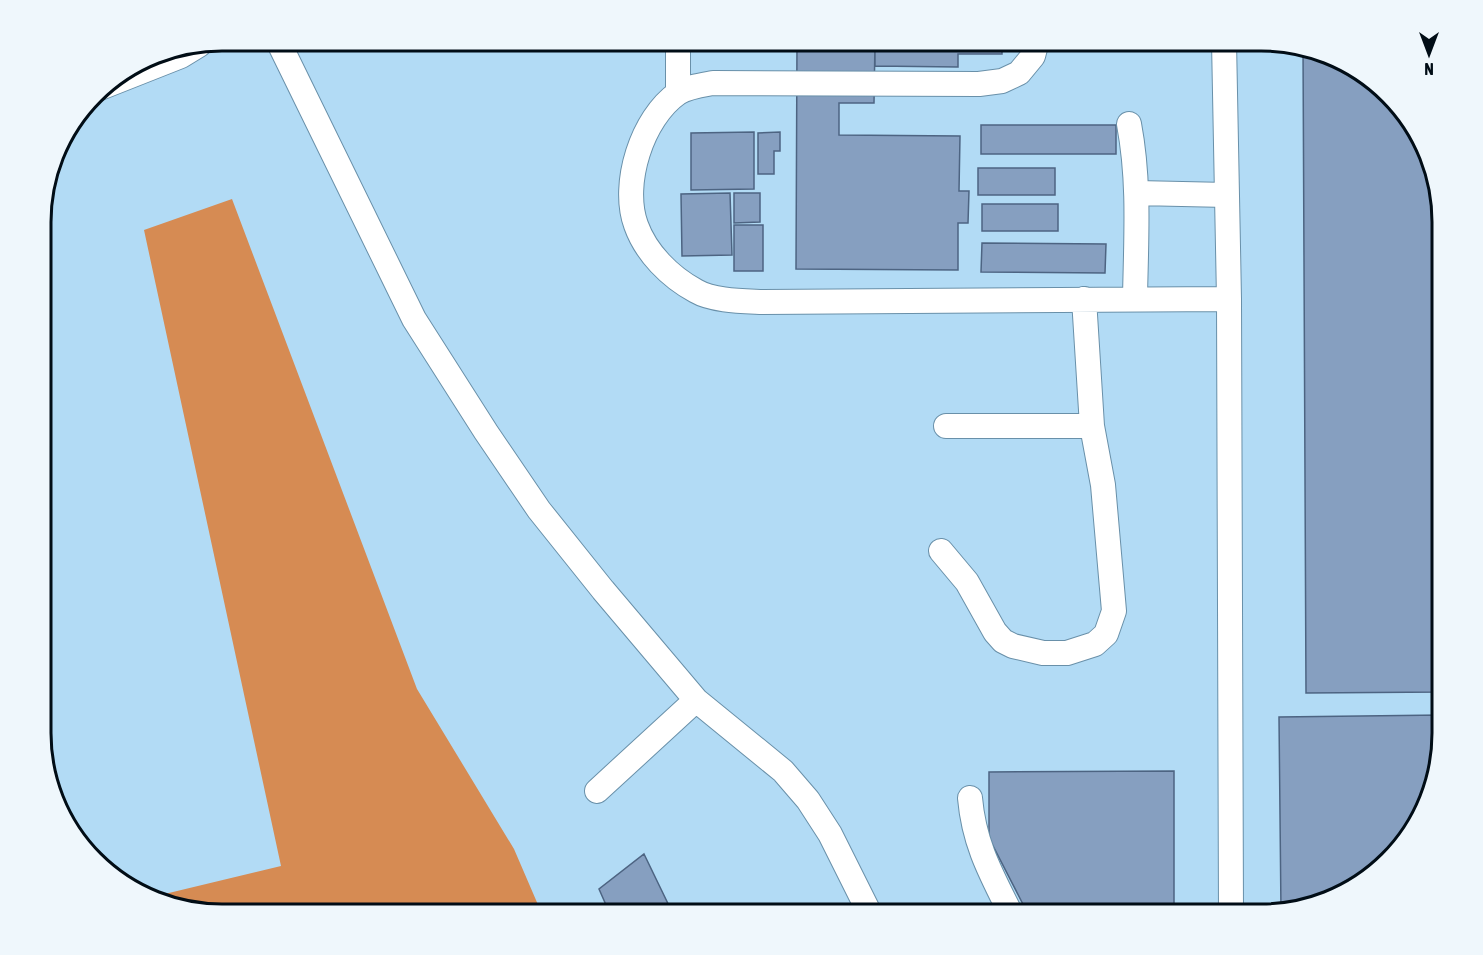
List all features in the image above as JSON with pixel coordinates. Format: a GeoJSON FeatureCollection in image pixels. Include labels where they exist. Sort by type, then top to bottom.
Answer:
{"type":"FeatureCollection","features":[{"type":"Feature","properties":{"kind":"street"},"geometry":{"type":"LineString","coordinates":[[283,51],[414,318],[480,423],[539,510],[696,700],[783,771],[808,800],[830,834],[865,904]]}},
{"type":"Feature","properties":{"kind":"street"},"geometry":{"type":"LineString","coordinates":[[678,51],[678,93]]}},
{"type":"Feature","properties":{"kind":"street"},"geometry":{"type":"LineString","coordinates":[[1034,51],[1033,56],[1019,73],[1002,81],[955,84],[713,83],[678,93],[660,111],[645,134],[634,162],[631,195],[636,225],[651,252],[669,272],[698,293],[730,300],[763,302],[1229,299]]}},
{"type":"Feature","properties":{"kind":"street"},"geometry":{"type":"LineString","coordinates":[[1224,51],[1229,299],[1231,904]]}},
{"type":"Feature","properties":{"kind":"street"},"geometry":{"type":"LineString","coordinates":[[138,73],[181,56]]}},
{"type":"Feature","properties":{"kind":"street"},"geometry":{"type":"LineString","coordinates":[[1129,124],[1133,143],[1137,194],[1135,298]]}},
{"type":"Feature","properties":{"kind":"street"},"geometry":{"type":"LineString","coordinates":[[1137,194],[1227,195]]}},
{"type":"Feature","properties":{"kind":"street"},"geometry":{"type":"LineString","coordinates":[[941,551],[967,582],[995,632],[1003,641],[1012,646],[1043,654],[1067,653],[1095,644],[1106,634],[1114,611],[1103,485],[1092,426],[1084,299]]}},
{"type":"Feature","properties":{"kind":"street"},"geometry":{"type":"LineString","coordinates":[[946,426],[1092,426]]}},
{"type":"Feature","properties":{"kind":"street"},"geometry":{"type":"LineString","coordinates":[[597,790],[696,700]]}},
{"type":"Feature","properties":{"kind":"street"},"geometry":{"type":"LineString","coordinates":[[970,798],[981,853],[1006,904]]}},
{"type":"Feature","properties":{"kind":"shaded area"},"geometry":{"type":"Polygon","coordinates":[[[232,199],[417,689],[514,849],[538,904],[210,904],[188,901],[165,894],[281,866],[144,230],[232,199]]]}},
{"type":"Feature","properties":{"kind":"building"},"geometry":{"type":"Polygon","coordinates":[[[797,51],[875,51],[874,103],[839,103],[839,135],[960,136],[959,191],[969,191],[968,223],[958,223],[958,270],[796,269],[797,51]]]}},
{"type":"Feature","properties":{"kind":"building"},"geometry":{"type":"Polygon","coordinates":[[[875,51],[1002,51],[1002,54],[958,54],[958,67],[875,66],[875,51]]]}},
{"type":"Feature","properties":{"kind":"building"},"geometry":{"type":"Polygon","coordinates":[[[1303,56],[1327,64],[1356,80],[1390,109],[1409,136],[1423,167],[1432,210],[1432,692],[1306,693],[1303,56]]]}},
{"type":"Feature","properties":{"kind":"building"},"geometry":{"type":"Polygon","coordinates":[[[981,125],[1116,125],[1116,154],[981,154],[981,125]]]}},
{"type":"Feature","properties":{"kind":"building"},"geometry":{"type":"Polygon","coordinates":[[[754,132],[754,189],[691,190],[691,133],[754,132]]]}},
{"type":"Feature","properties":{"kind":"building"},"geometry":{"type":"Polygon","coordinates":[[[780,132],[780,151],[774,151],[774,174],[758,174],[758,133],[780,132]]]}},
{"type":"Feature","properties":{"kind":"building"},"geometry":{"type":"Polygon","coordinates":[[[978,168],[1055,168],[1055,195],[978,195],[978,168]]]}},
{"type":"Feature","properties":{"kind":"building"},"geometry":{"type":"Polygon","coordinates":[[[730,193],[732,255],[682,256],[681,194],[730,193]]]}},
{"type":"Feature","properties":{"kind":"building"},"geometry":{"type":"Polygon","coordinates":[[[734,193],[760,193],[760,222],[734,223],[734,193]]]}},
{"type":"Feature","properties":{"kind":"building"},"geometry":{"type":"Polygon","coordinates":[[[982,204],[1058,204],[1058,231],[982,231],[982,204]]]}},
{"type":"Feature","properties":{"kind":"building"},"geometry":{"type":"Polygon","coordinates":[[[734,225],[763,225],[763,271],[734,271],[734,225]]]}},
{"type":"Feature","properties":{"kind":"building"},"geometry":{"type":"Polygon","coordinates":[[[982,243],[1106,244],[1105,273],[981,272],[982,243]]]}},
{"type":"Feature","properties":{"kind":"building"},"geometry":{"type":"Polygon","coordinates":[[[1432,715],[1432,745],[1423,788],[1414,809],[1390,846],[1374,862],[1347,881],[1316,895],[1281,903],[1279,717],[1432,715]]]}},
{"type":"Feature","properties":{"kind":"building"},"geometry":{"type":"Polygon","coordinates":[[[1174,771],[1174,904],[1023,904],[989,838],[989,772],[1174,771]]]}},
{"type":"Feature","properties":{"kind":"building"},"geometry":{"type":"Polygon","coordinates":[[[644,854],[668,904],[606,904],[599,889],[644,854]]]}}]}
